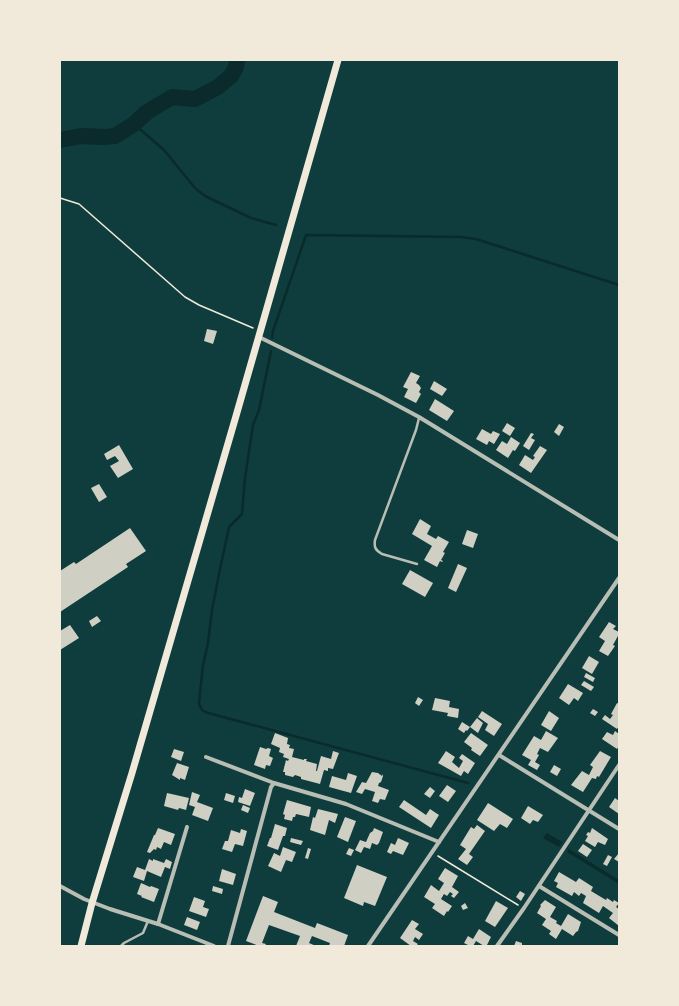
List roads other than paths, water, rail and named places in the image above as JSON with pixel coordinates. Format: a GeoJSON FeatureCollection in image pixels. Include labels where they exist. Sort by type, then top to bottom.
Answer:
{"type":"FeatureCollection","features":[{"type":"Feature","properties":{"kind":"main road"},"geometry":{"type":"LineString","coordinates":[[81,946],[92,903],[132,773],[338,60]]}},
{"type":"Feature","properties":{"kind":"street"},"geometry":{"type":"LineString","coordinates":[[259,334],[419,417],[619,540]]}},
{"type":"Feature","properties":{"kind":"street"},"geometry":{"type":"LineString","coordinates":[[368,946],[619,578]]}},
{"type":"Feature","properties":{"kind":"street"},"geometry":{"type":"LineString","coordinates":[[499,755],[619,829]]}},
{"type":"Feature","properties":{"kind":"street"},"geometry":{"type":"LineString","coordinates":[[206,757],[274,783],[346,804],[438,842]]}},
{"type":"Feature","properties":{"kind":"street"},"geometry":{"type":"LineString","coordinates":[[497,946],[539,886],[619,765]]}},
{"type":"Feature","properties":{"kind":"street"},"geometry":{"type":"LineString","coordinates":[[228,946],[270,786],[274,783]]}},
{"type":"Feature","properties":{"kind":"street"},"geometry":{"type":"LineString","coordinates":[[158,924],[187,827]]}},
{"type":"Feature","properties":{"kind":"street"},"geometry":{"type":"LineString","coordinates":[[60,886],[84,900],[148,920],[214,946]]}},
{"type":"Feature","properties":{"kind":"street"},"geometry":{"type":"LineString","coordinates":[[539,886],[619,935]]}},
{"type":"Feature","properties":{"kind":"lane"},"geometry":{"type":"LineString","coordinates":[[417,564],[382,554],[378,552],[374,545],[419,417]]}},
{"type":"Feature","properties":{"kind":"lane"},"geometry":{"type":"LineString","coordinates":[[121,946],[143,933],[148,920]]}},
{"type":"Feature","properties":{"kind":"water"},"geometry":{"type":"Polygon","coordinates":[[[547,833],[562,842],[559,847],[543,838],[547,833]]]}},
{"type":"Feature","properties":{"kind":"water"},"geometry":{"type":"Polygon","coordinates":[[[569,849],[619,880],[619,884],[567,852],[569,849]]]}},
{"type":"Feature","properties":{"kind":"waterway"},"geometry":{"type":"LineString","coordinates":[[60,140],[81,136],[115,136],[134,124],[147,112],[172,97],[195,99],[218,87],[231,76],[236,67],[237,60]]}},
{"type":"Feature","properties":{"kind":"waterway"},"geometry":{"type":"LineString","coordinates":[[134,124],[164,150],[195,188],[205,196],[251,218],[276,225]]}},
{"type":"Feature","properties":{"kind":"waterway"},"geometry":{"type":"LineString","coordinates":[[272,338],[273,331],[306,235],[461,237],[476,239],[619,285]]}},
{"type":"Feature","properties":{"kind":"waterway"},"geometry":{"type":"LineString","coordinates":[[271,351],[259,410],[253,425],[245,478],[242,514],[229,527],[220,569],[203,665],[199,703],[201,708],[203,711],[209,713],[468,783]]}}]}
